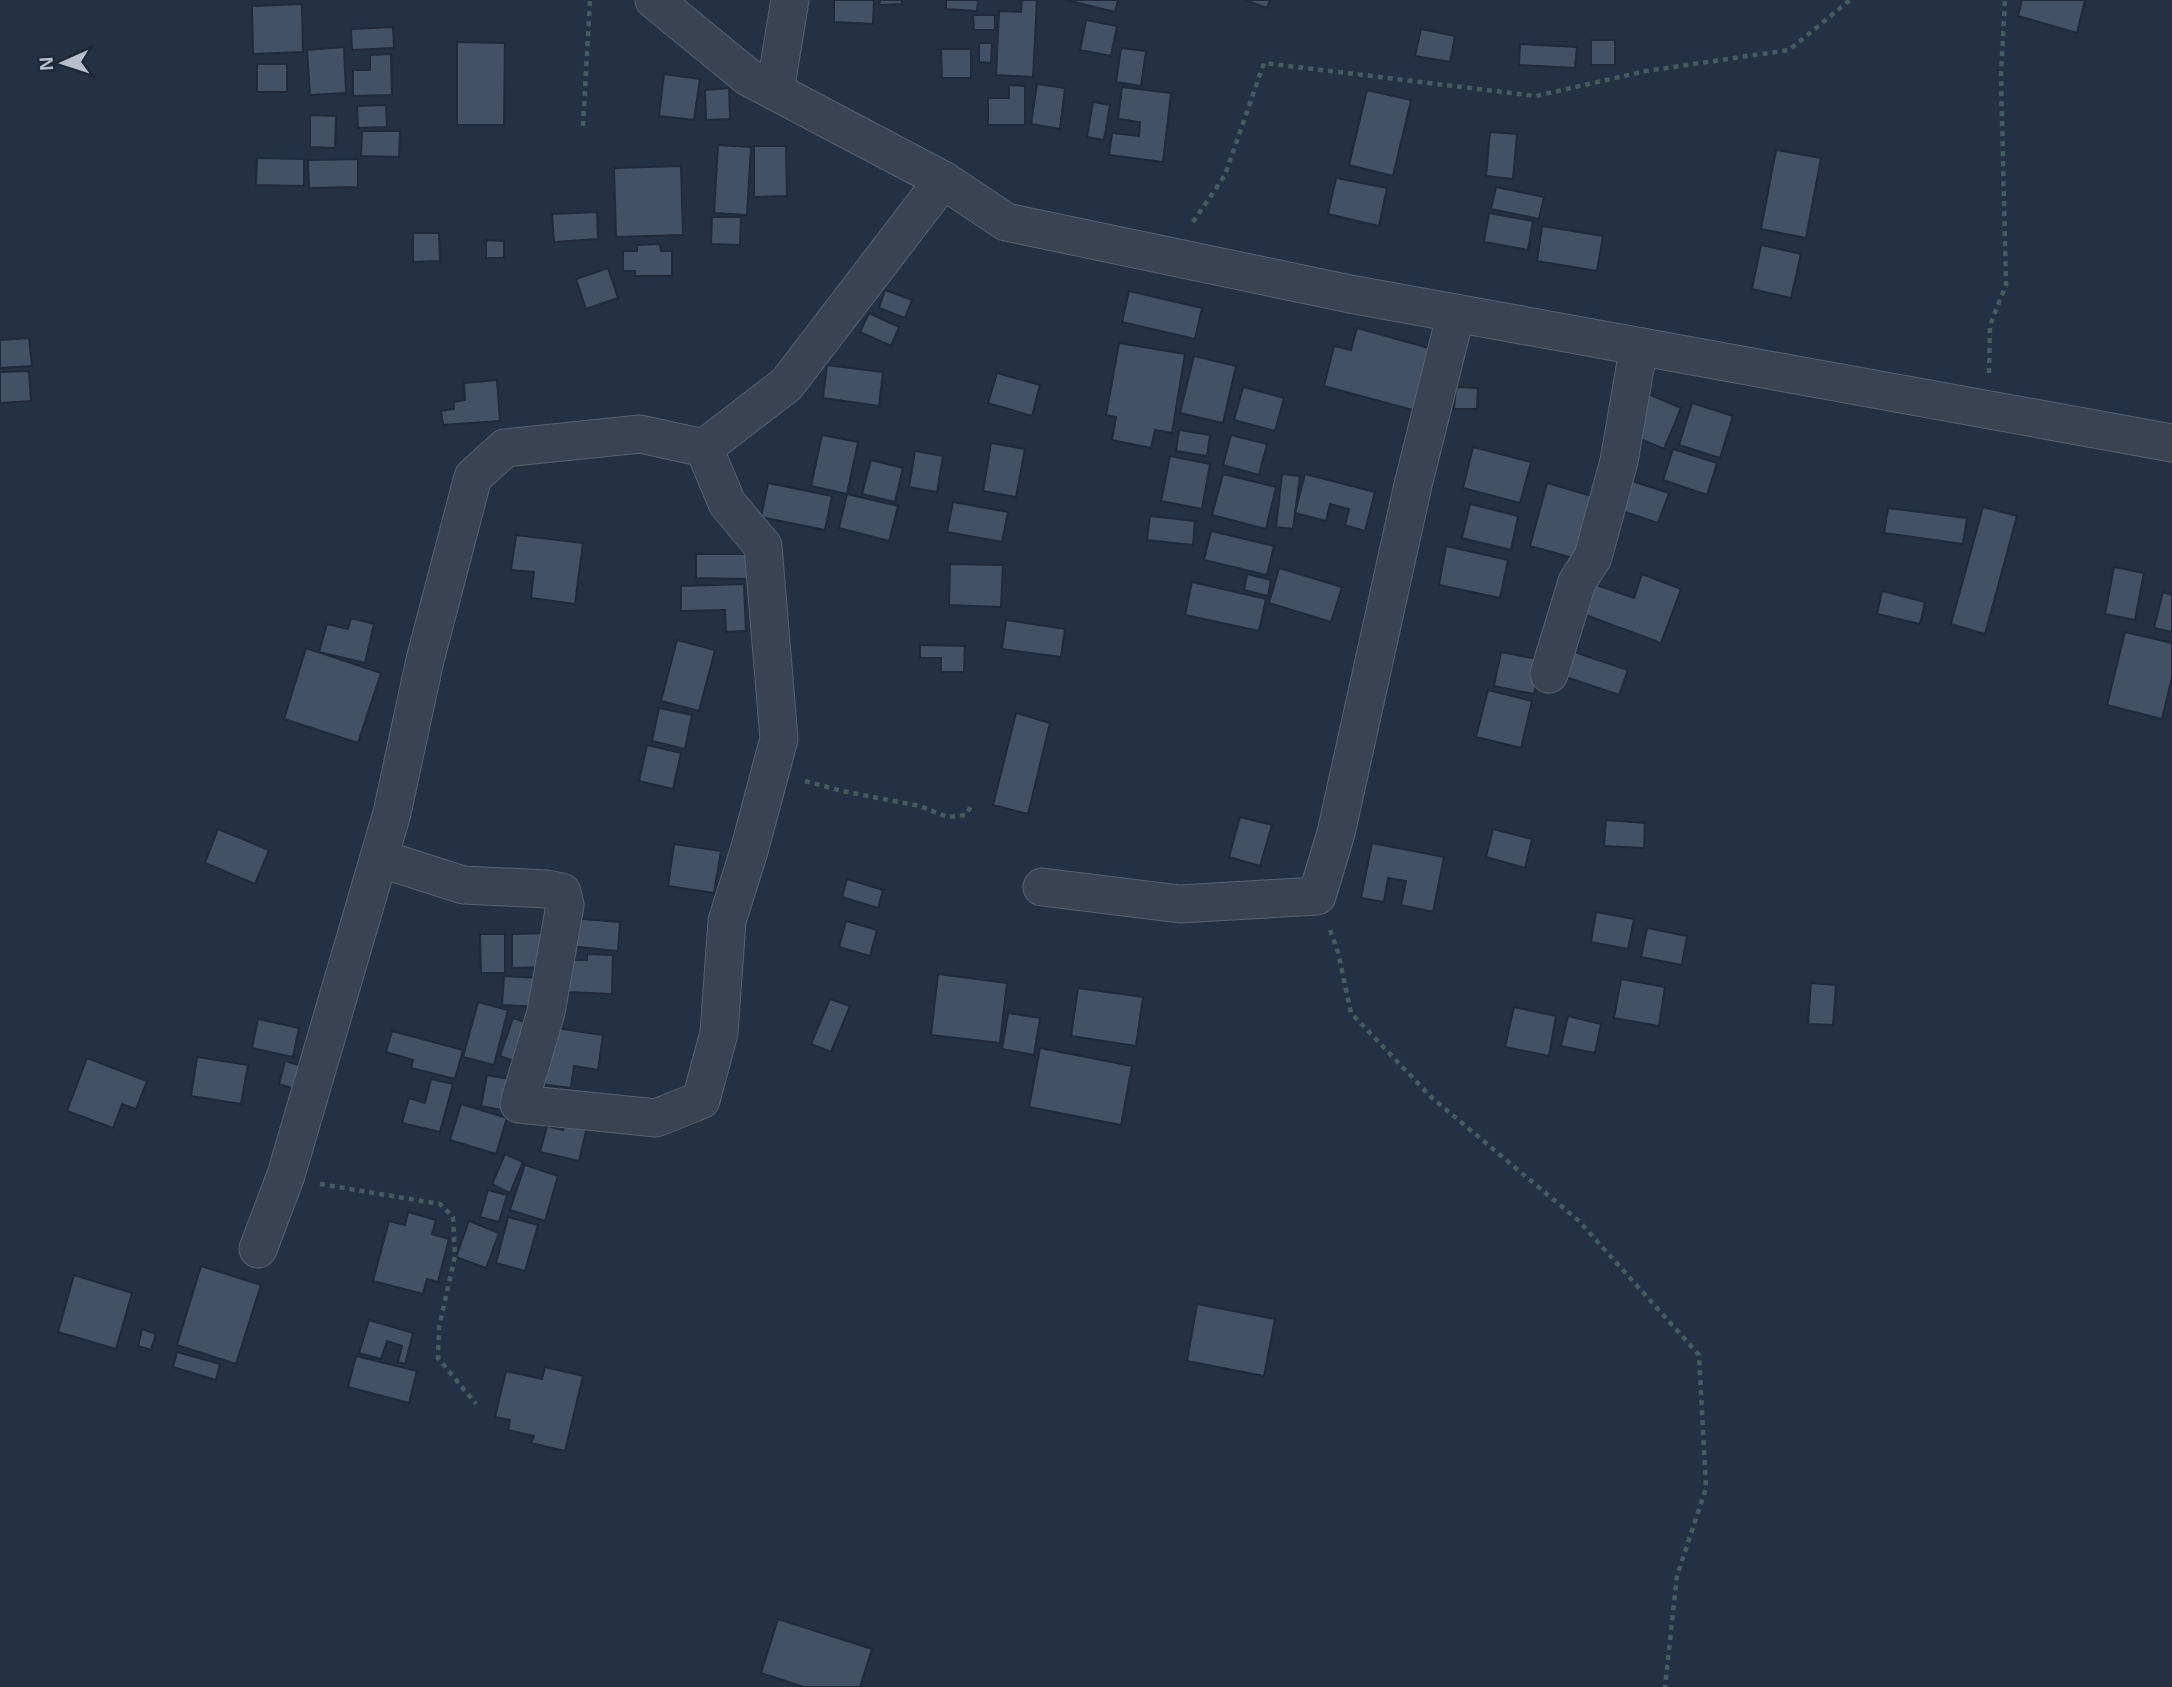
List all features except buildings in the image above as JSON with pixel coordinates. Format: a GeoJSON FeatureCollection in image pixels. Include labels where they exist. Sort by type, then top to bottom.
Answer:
{"type":"FeatureCollection","features":[{"type":"Feature","properties":{"kind":"street"},"geometry":{"type":"LineString","coordinates":[[654,0],[748,77],[943,180],[1006,222],[1350,294],[2172,443]]}},
{"type":"Feature","properties":{"kind":"street"},"geometry":{"type":"LineString","coordinates":[[775,91],[790,0]]}},
{"type":"Feature","properties":{"kind":"street"},"geometry":{"type":"LineString","coordinates":[[258,1249],[286,1175],[392,813],[425,660],[473,477],[505,447],[640,434],[704,448],[787,384],[943,180]]}},
{"type":"Feature","properties":{"kind":"street"},"geometry":{"type":"LineString","coordinates":[[1042,887],[1180,904],[1317,896],[1336,834],[1413,485],[1456,313]]}},
{"type":"Feature","properties":{"kind":"street"},"geometry":{"type":"LineString","coordinates":[[1549,674],[1577,582],[1593,558],[1619,461],[1634,368],[1642,347]]}},
{"type":"Feature","properties":{"kind":"street"},"geometry":{"type":"LineString","coordinates":[[379,858],[463,885],[562,892],[565,905],[545,1012],[519,1104],[656,1118],[701,1100],[719,1033],[727,921],[750,851],[779,739],[763,546],[727,503],[704,448]]}},
{"type":"Feature","properties":{"kind":"path"},"geometry":{"type":"LineString","coordinates":[[583,126],[590,0]]}},
{"type":"Feature","properties":{"kind":"path"},"geometry":{"type":"LineString","coordinates":[[1170,256],[1225,175],[1264,63],[1536,96],[1646,71],[1789,50],[1850,0]]}},
{"type":"Feature","properties":{"kind":"path"},"geometry":{"type":"LineString","coordinates":[[1989,409],[1990,325],[2006,285],[2001,75],[2005,0]]}},
{"type":"Feature","properties":{"kind":"path"},"geometry":{"type":"LineString","coordinates":[[771,772],[842,791],[920,806],[947,817],[965,816],[971,806]]}},
{"type":"Feature","properties":{"kind":"path"},"geometry":{"type":"LineString","coordinates":[[1317,896],[1338,952],[1351,1013],[1431,1097],[1579,1221],[1699,1354],[1706,1488],[1677,1576],[1665,1687]]}},
{"type":"Feature","properties":{"kind":"path"},"geometry":{"type":"LineString","coordinates":[[286,1175],[309,1182],[440,1204],[453,1217],[455,1256],[439,1327],[439,1358],[476,1404]]}}]}
